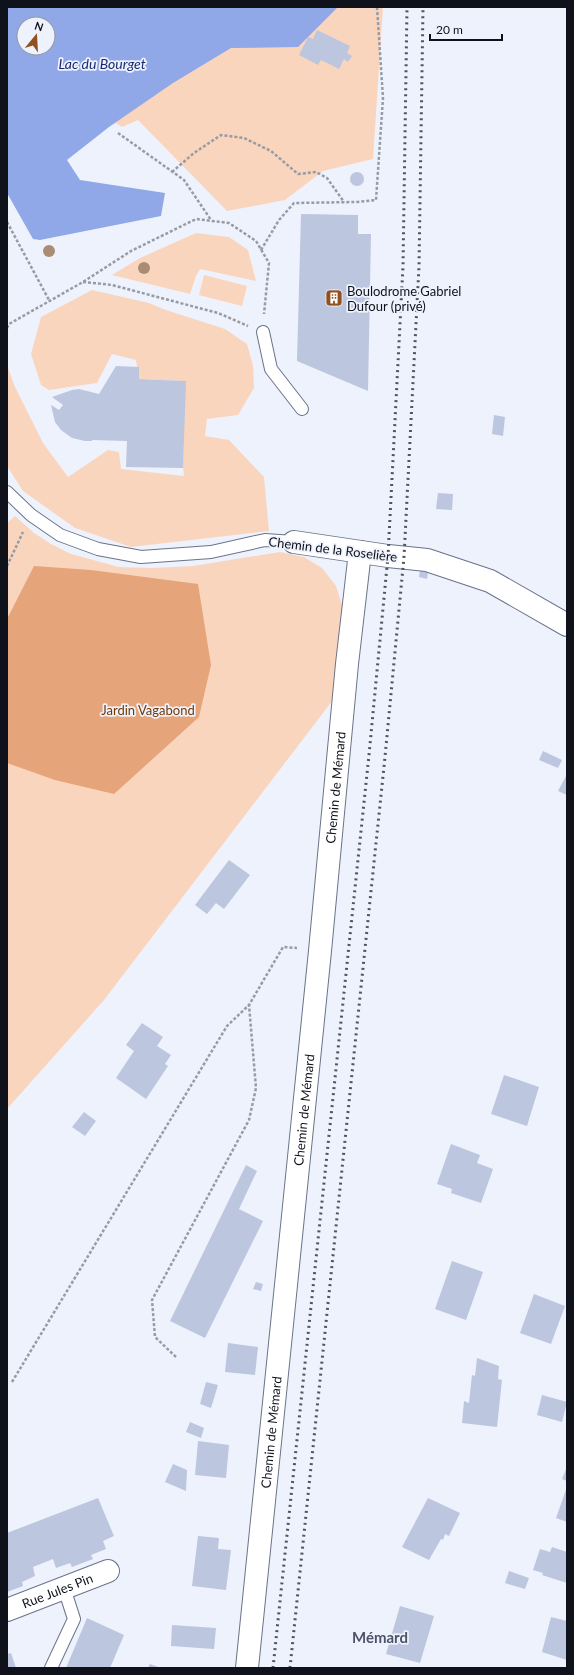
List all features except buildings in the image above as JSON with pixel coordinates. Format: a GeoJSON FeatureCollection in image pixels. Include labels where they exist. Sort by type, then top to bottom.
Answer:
{"type":"FeatureCollection","features":[{"type":"Feature","properties":{"kind":"street","name":"Chemin de la Roselière"},"geometry":{"type":"LineString","coordinates":[[294,542],[427,560],[490,581],[567,625]]}},
{"type":"Feature","properties":{"kind":"street","name":"Chemin de Mémard"},"geometry":{"type":"LineString","coordinates":[[247,1668],[320,951],[346,672],[360,552]]}},
{"type":"Feature","properties":{"kind":"street","name":"Rue Jules Pin"},"geometry":{"type":"LineString","coordinates":[[7,1610],[108,1571]]}},
{"type":"Feature","properties":{"kind":"lane"},"geometry":{"type":"LineString","coordinates":[[263,332],[271,369],[302,409]]}},
{"type":"Feature","properties":{"kind":"lane","name":"Chemin de la Roselière"},"geometry":{"type":"LineString","coordinates":[[7,492],[31,515],[60,534],[98,549],[141,557],[211,552],[265,540],[294,542]]}},
{"type":"Feature","properties":{"kind":"lane"},"geometry":{"type":"LineString","coordinates":[[50,1668],[74,1619],[64,1588]]}},
{"type":"Feature","properties":{"kind":"path"},"geometry":{"type":"LineString","coordinates":[[261,250],[279,220],[294,203],[376,200],[383,98],[376,7]]}},
{"type":"Feature","properties":{"kind":"path"},"geometry":{"type":"LineString","coordinates":[[118,133],[184,180],[211,220]]}},
{"type":"Feature","properties":{"kind":"path"},"geometry":{"type":"LineString","coordinates":[[172,172],[194,153],[221,135],[244,138],[271,151],[298,174],[316,172],[327,178],[344,202]]}},
{"type":"Feature","properties":{"kind":"path"},"geometry":{"type":"LineString","coordinates":[[7,328],[9,324],[82,282],[131,251],[196,219],[229,223],[256,241],[269,263],[263,332],[218,313],[112,285],[82,282]]}},
{"type":"Feature","properties":{"kind":"path"},"geometry":{"type":"LineString","coordinates":[[7,222],[49,300]]}},
{"type":"Feature","properties":{"kind":"path"},"geometry":{"type":"LineString","coordinates":[[7,566],[31,515]]}},
{"type":"Feature","properties":{"kind":"path"},"geometry":{"type":"LineString","coordinates":[[12,1382],[227,1026],[249,1005],[283,947],[320,951]]}},
{"type":"Feature","properties":{"kind":"path"},"geometry":{"type":"LineString","coordinates":[[176,1357],[155,1337],[152,1300],[249,1120],[256,1088],[249,1005]]}},
{"type":"Feature","properties":{"kind":"green space"},"geometry":{"type":"Polygon","coordinates":[[[233,7],[383,7],[373,159],[323,171],[285,200],[227,211],[138,120],[122,127],[96,111],[233,7]]]}},
{"type":"Feature","properties":{"kind":"green space"},"geometry":{"type":"Polygon","coordinates":[[[196,233],[229,237],[248,250],[256,281],[200,269],[190,294],[112,275],[140,258],[196,233]]]}},
{"type":"Feature","properties":{"kind":"green space"},"geometry":{"type":"Polygon","coordinates":[[[204,275],[247,286],[242,306],[199,295],[204,275]]]}},
{"type":"Feature","properties":{"kind":"green space"},"geometry":{"type":"Polygon","coordinates":[[[92,290],[149,303],[225,329],[247,344],[253,366],[254,388],[238,415],[207,419],[205,436],[229,440],[264,477],[269,531],[131,547],[75,528],[23,491],[7,466],[7,365],[15,387],[43,443],[68,477],[108,450],[119,452],[121,469],[184,476],[185,381],[139,379],[136,360],[112,354],[97,383],[49,390],[41,385],[31,354],[41,317],[92,290]]]}},
{"type":"Feature","properties":{"kind":"green space","name":"Jardin Vagabond"},"geometry":{"type":"Polygon","coordinates":[[[15,516],[34,533],[71,554],[119,567],[152,568],[193,566],[280,552],[304,557],[322,568],[336,586],[343,608],[339,692],[104,1000],[7,1109],[7,523],[15,516]]]}},
{"type":"Feature","properties":{"kind":"green space"},"geometry":{"type":"Polygon","coordinates":[[[34,566],[91,570],[198,584],[211,665],[199,717],[114,794],[55,780],[7,763],[7,619],[34,566]]]}},
{"type":"Feature","properties":{"kind":"water","name":"Lac du Bourget"},"geometry":{"type":"Polygon","coordinates":[[[7,7],[338,7],[298,47],[231,48],[173,83],[109,127],[67,160],[80,180],[165,193],[161,216],[40,240],[33,239],[7,193],[7,7]]]}},
{"type":"Feature","properties":{"kind":"railway"},"geometry":{"type":"LineString","coordinates":[[273,1668],[369,755],[388,556],[403,266],[407,7]]}},
{"type":"Feature","properties":{"kind":"railway"},"geometry":{"type":"LineString","coordinates":[[290,1668],[385,757],[404,557],[419,266],[423,7]]}},
{"type":"Feature","properties":{"kind":"place","name":"Boulodrome Gabriel Dufour (privé)"},"geometry":{"type":"Point","coordinates":[334,298]}},
{"type":"Feature","properties":{"kind":"district","name":"Mémard"},"geometry":{"type":"Point","coordinates":[380,1638]}}]}
